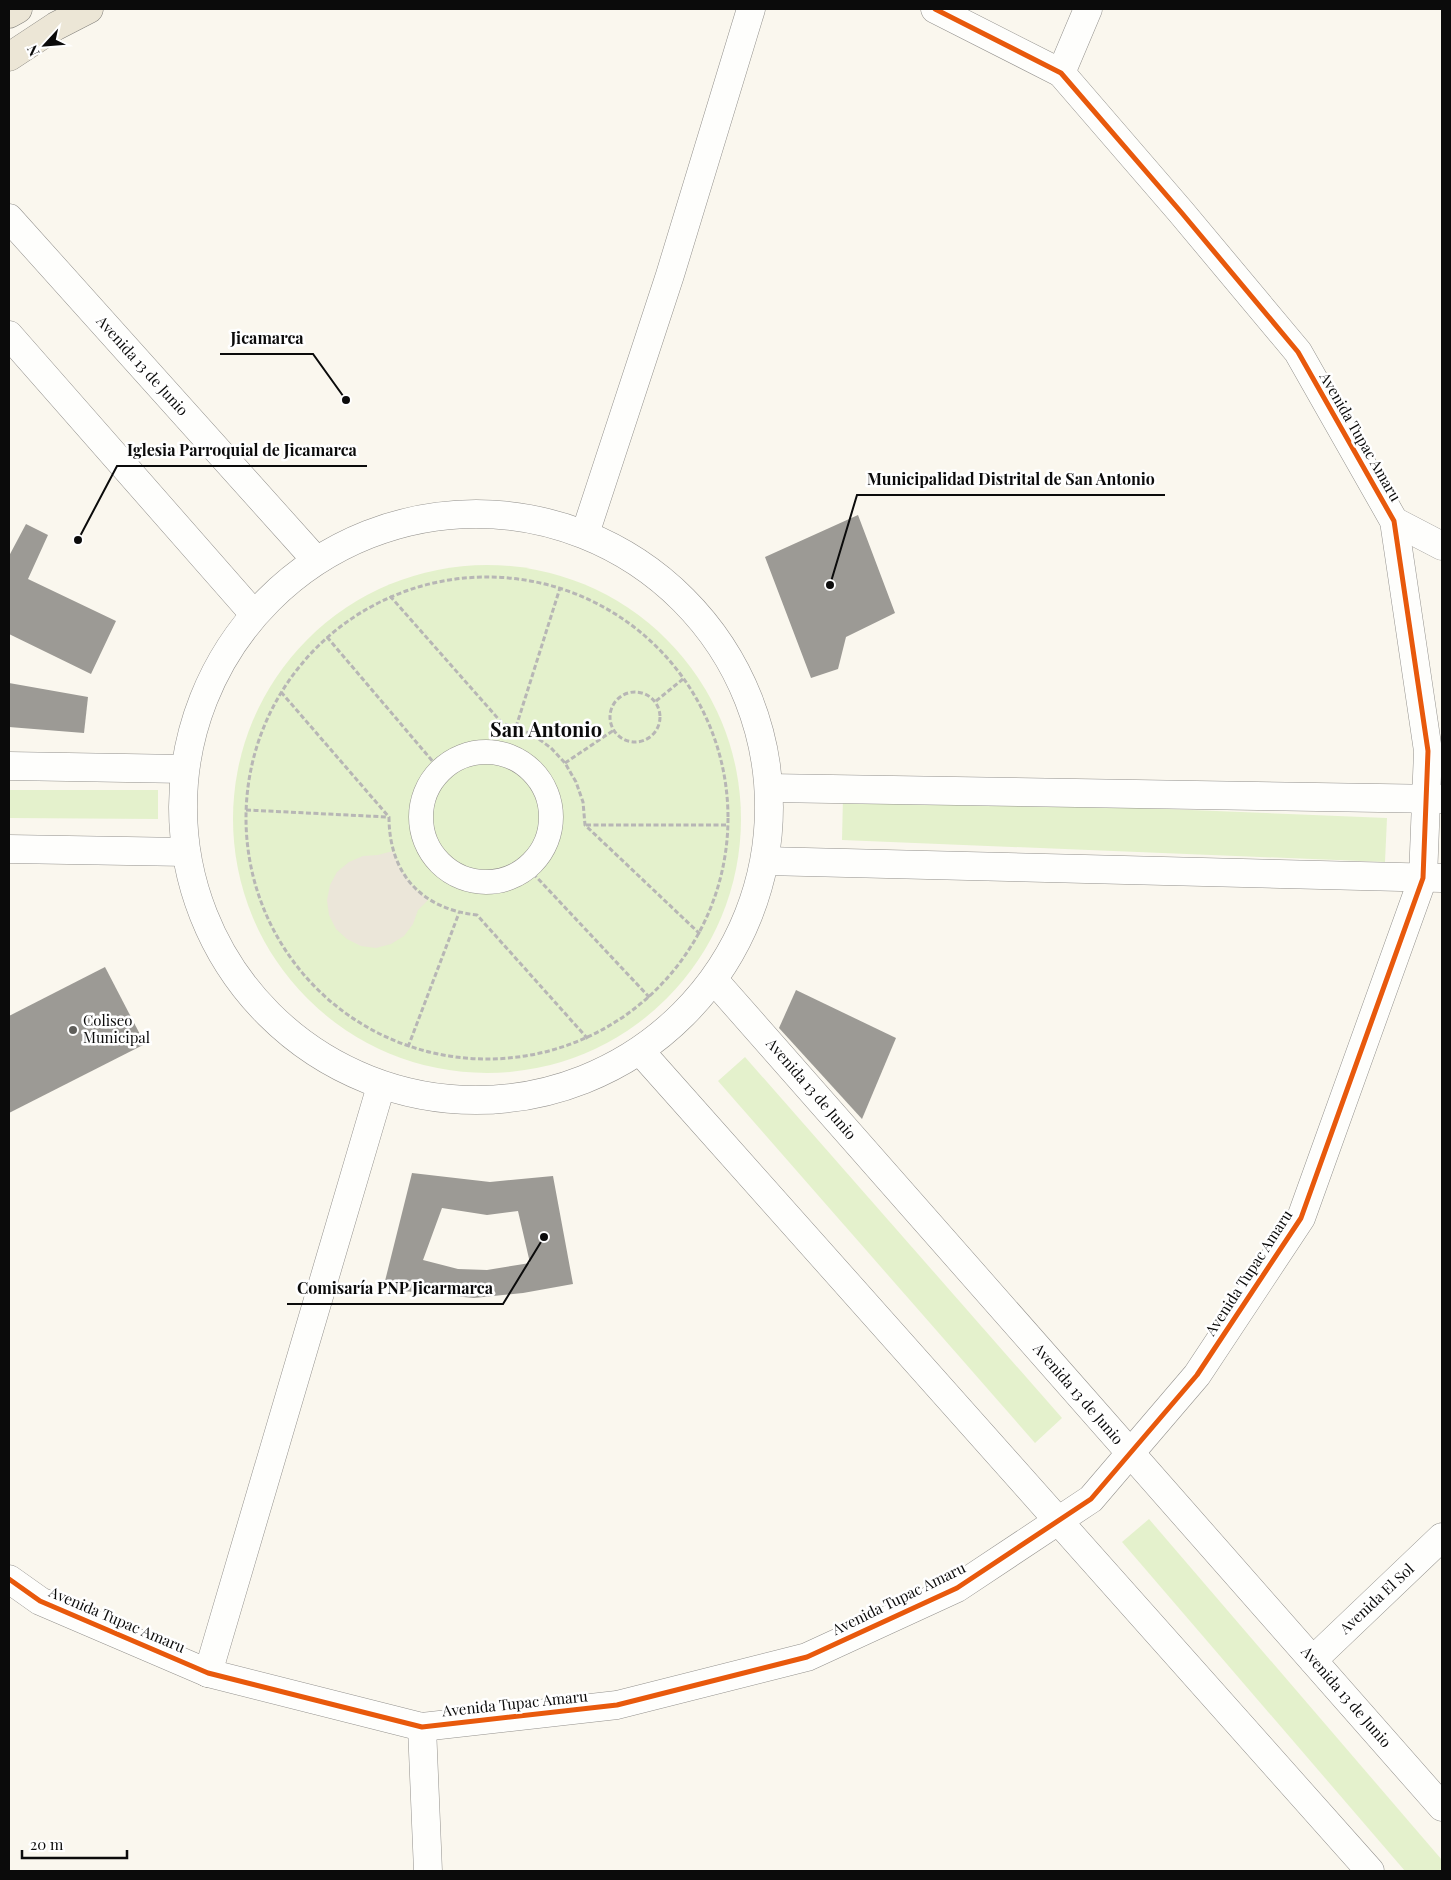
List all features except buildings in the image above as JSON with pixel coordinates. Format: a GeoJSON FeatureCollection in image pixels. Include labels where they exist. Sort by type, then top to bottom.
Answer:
{"type":"FeatureCollection","features":[{"type":"Feature","properties":{"kind":"main road"},"geometry":{"type":"LineString","coordinates":[[9,14],[18,9]]}},
{"type":"Feature","properties":{"kind":"main road"},"geometry":{"type":"LineString","coordinates":[[9,57],[56,26],[89,9]]}},
{"type":"Feature","properties":{"kind":"street"},"geometry":{"type":"LineString","coordinates":[[586,534],[670,275],[751,9]]}},
{"type":"Feature","properties":{"kind":"street","name":"Avenida Tupac Amaru"},"geometry":{"type":"LineString","coordinates":[[9,1579],[40,1601],[208,1673],[422,1727],[617,1705],[807,1657],[957,1588],[1091,1499],[1197,1376],[1301,1218],[1433,878],[1434,799],[1394,521],[1298,352],[1061,73],[935,9]]}},
{"type":"Feature","properties":{"kind":"street"},"geometry":{"type":"LineString","coordinates":[[1061,73],[1088,9]]}},
{"type":"Feature","properties":{"kind":"street","name":"Avenida 13 de Junio"},"geometry":{"type":"LineString","coordinates":[[9,218],[315,559]]}},
{"type":"Feature","properties":{"kind":"street"},"geometry":{"type":"LineString","coordinates":[[9,335],[253,613]]}},
{"type":"Feature","properties":{"kind":"street"},"geometry":{"type":"LineString","coordinates":[[447,513],[518,515],[586,534],[643,565],[692,609],[731,662],[757,723],[769,788],[769,824],[765,861],[756,899],[741,935],[722,969],[699,1000],[672,1028],[640,1052],[580,1083],[515,1100],[448,1100],[382,1086],[323,1058],[273,1020],[232,970],[202,913],[186,852],[184,769],[206,686],[253,613],[315,559],[378,528],[447,513]]}},
{"type":"Feature","properties":{"kind":"street"},"geometry":{"type":"LineString","coordinates":[[1394,521],[1442,546]]}},
{"type":"Feature","properties":{"kind":"street"},"geometry":{"type":"LineString","coordinates":[[493,751],[512,756],[528,766],[541,780],[549,798],[552,817],[549,836],[541,854],[528,868],[511,878],[492,883],[472,882],[453,874],[437,861],[426,844],[421,818],[422,805],[428,786],[440,770],[456,758],[474,752],[493,751]]}},
{"type":"Feature","properties":{"kind":"street"},"geometry":{"type":"LineString","coordinates":[[9,766],[184,769]]}},
{"type":"Feature","properties":{"kind":"street"},"geometry":{"type":"LineString","coordinates":[[769,788],[1434,799]]}},
{"type":"Feature","properties":{"kind":"street"},"geometry":{"type":"LineString","coordinates":[[9,849],[186,852]]}},
{"type":"Feature","properties":{"kind":"street"},"geometry":{"type":"LineString","coordinates":[[765,861],[1433,878]]}},
{"type":"Feature","properties":{"kind":"street","name":"Avenida 13 de Junio"},"geometry":{"type":"LineString","coordinates":[[714,980],[1442,1807]]}},
{"type":"Feature","properties":{"kind":"street"},"geometry":{"type":"LineString","coordinates":[[640,1052],[1370,1871]]}},
{"type":"Feature","properties":{"kind":"street"},"geometry":{"type":"LineString","coordinates":[[208,1673],[382,1086]]}},
{"type":"Feature","properties":{"kind":"street","name":"Avenida El Sol"},"geometry":{"type":"LineString","coordinates":[[1312,1660],[1442,1537]]}},
{"type":"Feature","properties":{"kind":"street"},"geometry":{"type":"LineString","coordinates":[[422,1727],[428,1871]]}},
{"type":"Feature","properties":{"kind":"path"},"geometry":{"type":"LineString","coordinates":[[474,576],[518,578],[560,588],[607,609],[649,639],[684,679],[709,724],[724,773],[728,825],[720,881],[700,934],[678,968],[650,998],[621,1021],[588,1039],[544,1054],[499,1060],[452,1058],[408,1047],[353,1019],[307,978],[273,928],[252,871],[246,810],[251,768],[262,729],[281,692],[302,662],[327,637],[357,614],[390,596],[432,582],[474,576]]}},
{"type":"Feature","properties":{"kind":"path"},"geometry":{"type":"LineString","coordinates":[[516,727],[560,588]]}},
{"type":"Feature","properties":{"kind":"path"},"geometry":{"type":"LineString","coordinates":[[390,596],[502,722],[532,734],[551,748],[565,763],[576,782],[583,802],[586,825],[700,934]]}},
{"type":"Feature","properties":{"kind":"path"},"geometry":{"type":"LineString","coordinates":[[327,637],[440,770]]}},
{"type":"Feature","properties":{"kind":"path"},"geometry":{"type":"LineString","coordinates":[[656,701],[684,679]]}},
{"type":"Feature","properties":{"kind":"path"},"geometry":{"type":"LineString","coordinates":[[281,692],[389,816],[389,834],[392,850],[400,870],[409,881],[428,900],[443,908],[477,916],[588,1039]]}},
{"type":"Feature","properties":{"kind":"path"},"geometry":{"type":"LineString","coordinates":[[641,692],[656,701],[661,718],[659,728],[646,740],[628,741],[620,737],[614,730],[610,722],[610,713],[618,698],[624,693],[641,692]]}},
{"type":"Feature","properties":{"kind":"path"},"geometry":{"type":"LineString","coordinates":[[565,763],[614,730]]}},
{"type":"Feature","properties":{"kind":"path"},"geometry":{"type":"LineString","coordinates":[[246,810],[389,816]]}},
{"type":"Feature","properties":{"kind":"path"},"geometry":{"type":"LineString","coordinates":[[586,825],[728,825]]}},
{"type":"Feature","properties":{"kind":"path"},"geometry":{"type":"LineString","coordinates":[[528,868],[650,998]]}},
{"type":"Feature","properties":{"kind":"path"},"geometry":{"type":"LineString","coordinates":[[408,1047],[459,913]]}},
{"type":"Feature","properties":{"kind":"green space"},"geometry":{"type":"Polygon","coordinates":[[[487,565],[536,570],[561,576],[584,585],[607,595],[628,608],[666,640],[698,678],[711,699],[721,722],[730,745],[736,770],[741,819],[736,868],[730,893],[721,916],[711,939],[698,960],[666,998],[628,1030],[607,1043],[584,1053],[561,1062],[536,1068],[487,1073],[438,1068],[413,1062],[390,1053],[367,1043],[346,1030],[308,998],[276,960],[263,939],[253,916],[244,893],[238,868],[233,819],[238,770],[244,745],[253,722],[263,699],[276,678],[308,640],[346,608],[367,595],[390,585],[413,576],[438,570],[487,565]]]}},
{"type":"Feature","properties":{"kind":"green space"},"geometry":{"type":"Polygon","coordinates":[[[9,790],[158,790],[158,819],[9,818],[9,790]]]}},
{"type":"Feature","properties":{"kind":"green space"},"geometry":{"type":"Polygon","coordinates":[[[843,796],[1387,818],[1385,862],[842,840],[843,796]]]}},
{"type":"Feature","properties":{"kind":"green space"},"geometry":{"type":"Polygon","coordinates":[[[745,1057],[1062,1418],[1035,1443],[718,1081],[745,1057]]]}},
{"type":"Feature","properties":{"kind":"green space"},"geometry":{"type":"Polygon","coordinates":[[[1149,1519],[1442,1860],[1442,1871],[1405,1871],[1122,1542],[1149,1519]]]}},
{"type":"Feature","properties":{"kind":"shaded area"},"geometry":{"type":"Polygon","coordinates":[[[393,851],[401,870],[413,887],[428,900],[418,910],[413,924],[404,936],[391,944],[376,948],[361,946],[347,939],[336,929],[329,915],[327,900],[330,885],[337,872],[349,862],[363,856],[393,851]]]}},
{"type":"Feature","properties":{"kind":"cycle path"},"geometry":{"type":"LineString","coordinates":[[9,1579],[40,1601],[208,1673],[422,1727],[617,1705],[807,1657],[957,1588],[1091,1499],[1197,1375],[1301,1218],[1423,878],[1428,751],[1394,521],[1298,352],[1061,73],[935,9]]}},
{"type":"Feature","properties":{"kind":"place","name":"Jicamarca"},"geometry":{"type":"Point","coordinates":[346,400]}},
{"type":"Feature","properties":{"kind":"place","name":"Iglesia Parroquial de Jicamarca"},"geometry":{"type":"Point","coordinates":[78,540]}},
{"type":"Feature","properties":{"kind":"place","name":"Municipalidad Distrital de San Antonio"},"geometry":{"type":"Point","coordinates":[830,585]}},
{"type":"Feature","properties":{"kind":"place","name":"Coliseo Municipal"},"geometry":{"type":"Point","coordinates":[73,1030]}},
{"type":"Feature","properties":{"kind":"place","name":"Comisaría PNP Jicarmarca"},"geometry":{"type":"Point","coordinates":[544,1237]}},
{"type":"Feature","properties":{"kind":"district","name":"San Antonio"},"geometry":{"type":"Point","coordinates":[546,730]}}]}
